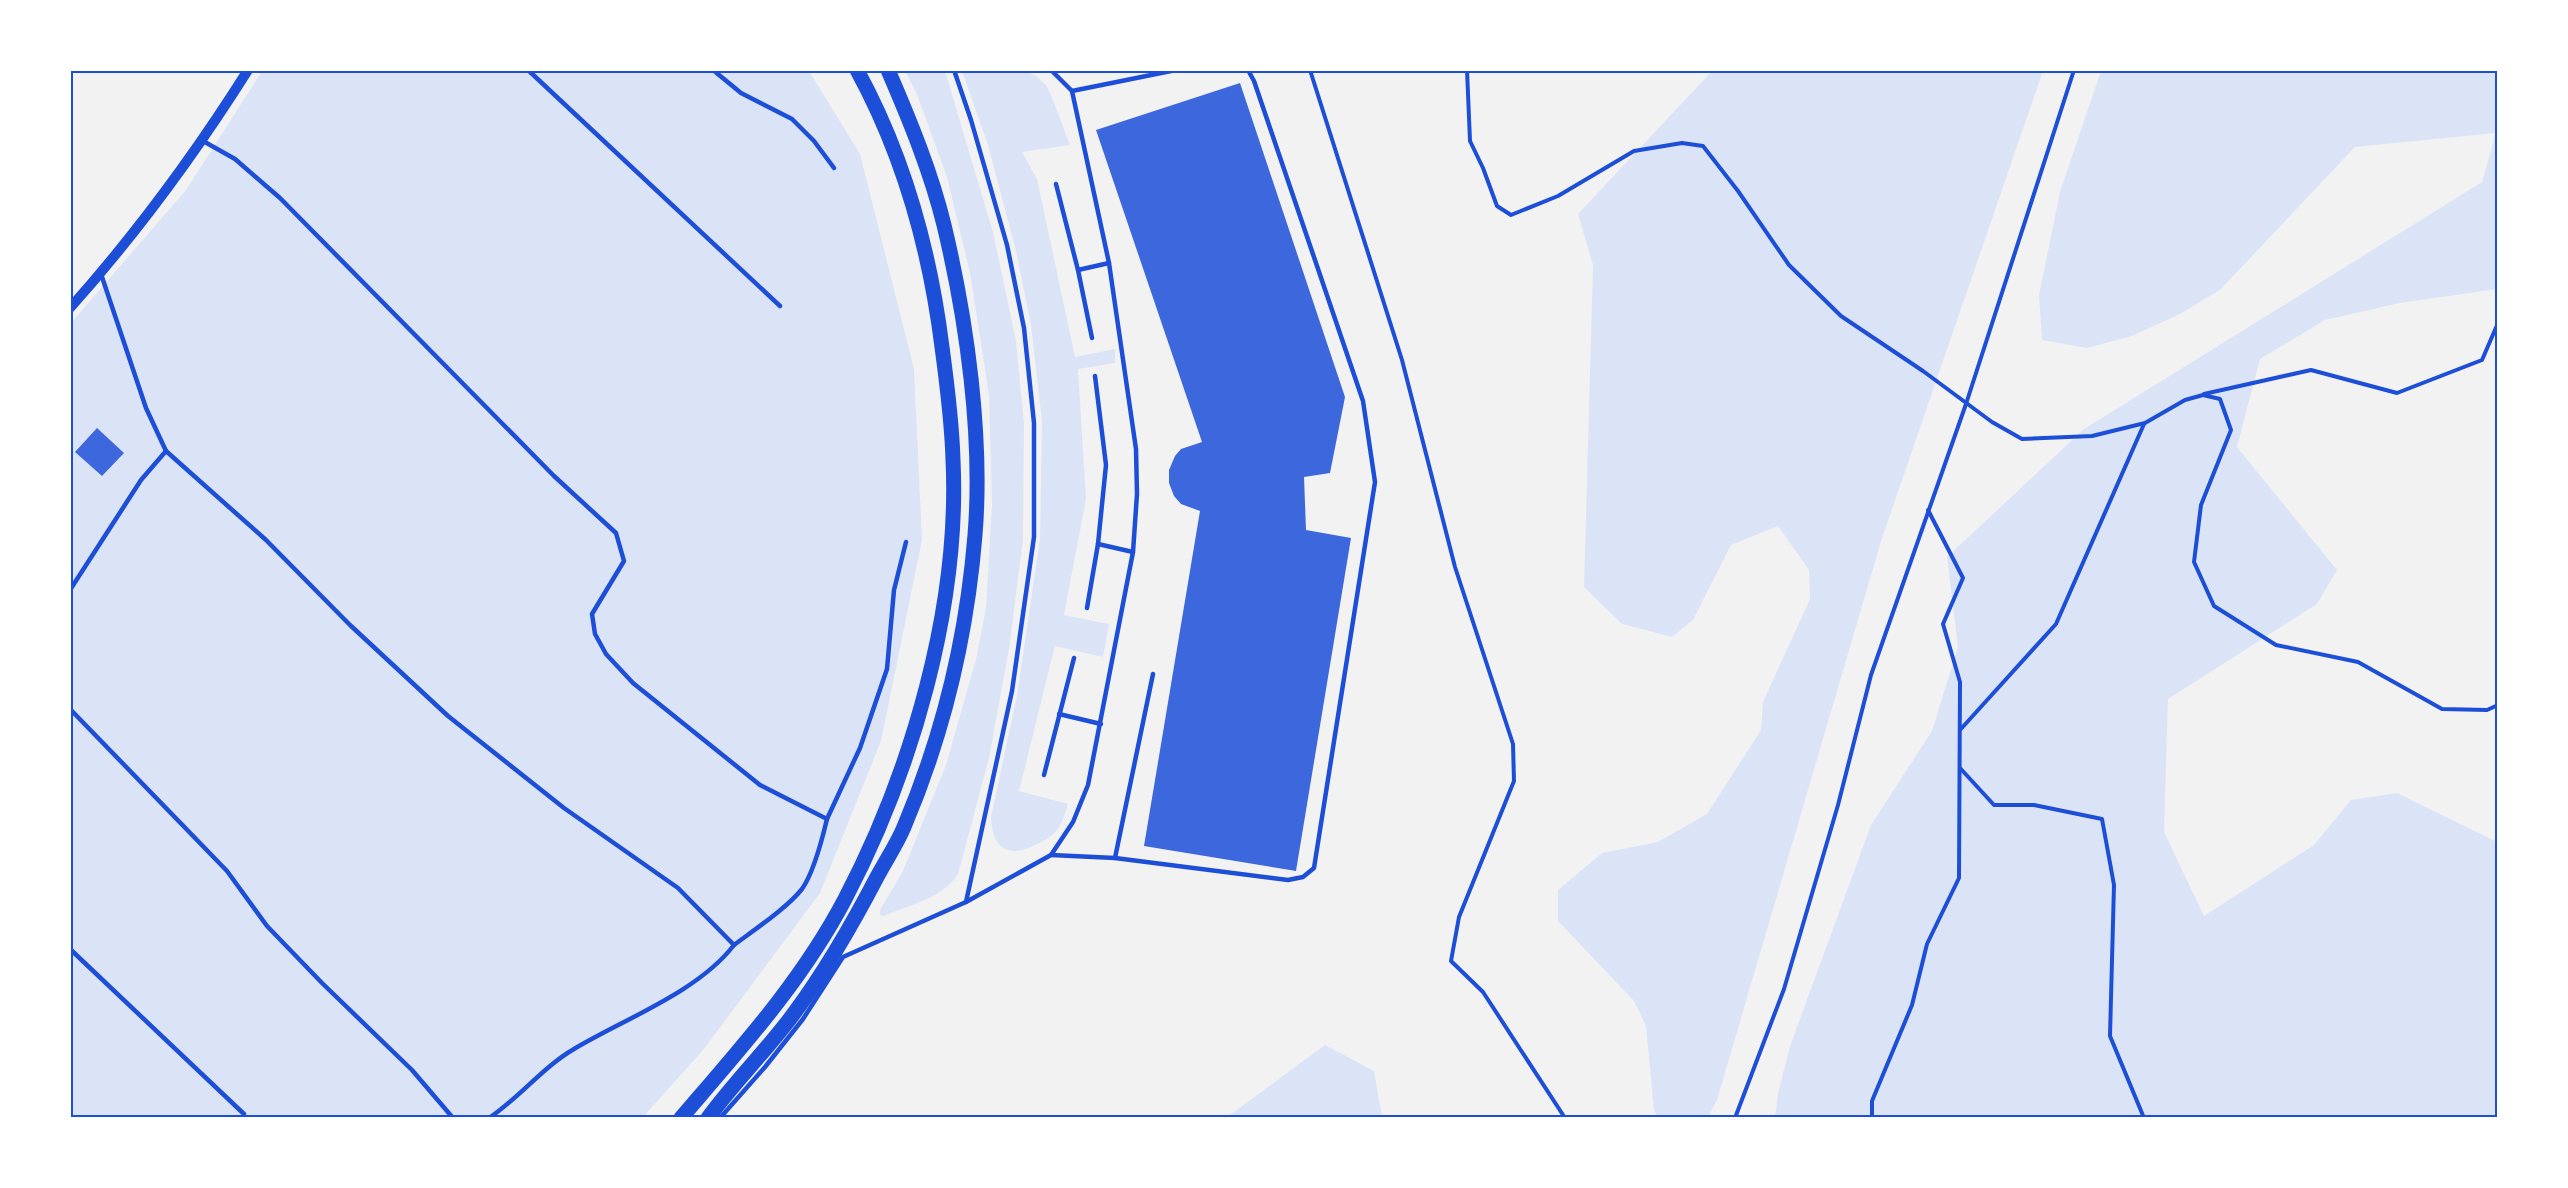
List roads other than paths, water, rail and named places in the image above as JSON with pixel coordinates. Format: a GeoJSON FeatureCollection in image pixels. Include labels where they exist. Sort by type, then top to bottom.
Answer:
{"type":"FeatureCollection","features":[{"type":"Feature","properties":{"kind":"main road"},"geometry":{"type":"LineString","coordinates":[[681,1118],[768,1018],[805,965],[844,901],[881,825],[910,749],[928,679],[943,605],[951,535],[954,462],[937,307],[921,234],[898,159],[857,70]]}},
{"type":"Feature","properties":{"kind":"main road"},"geometry":{"type":"LineString","coordinates":[[708,1118],[795,1012],[863,904],[904,828],[952,685],[965,613],[975,534],[976,464],[971,382],[960,305],[944,224],[919,146],[888,70]]}},
{"type":"Feature","properties":{"kind":"street"},"geometry":{"type":"LineString","coordinates":[[70,308],[100,274],[203,141],[248,70]]}},
{"type":"Feature","properties":{"kind":"lane"},"geometry":{"type":"LineString","coordinates":[[528,70],[780,306]]}},
{"type":"Feature","properties":{"kind":"lane"},"geometry":{"type":"LineString","coordinates":[[713,70],[741,93],[792,119],[814,141],[834,168]]}},
{"type":"Feature","properties":{"kind":"lane"},"geometry":{"type":"LineString","coordinates":[[954,70],[1007,244],[1024,328],[1034,423],[1034,537],[1012,691],[966,902]]}},
{"type":"Feature","properties":{"kind":"lane"},"geometry":{"type":"LineString","coordinates":[[720,1118],[803,1019],[843,957],[966,902],[1051,855],[1073,822],[1088,786],[1133,552],[1137,494],[1136,449],[1109,263],[1072,91],[1051,70]]}},
{"type":"Feature","properties":{"kind":"lane"},"geometry":{"type":"LineString","coordinates":[[1072,91],[1176,70]]}},
{"type":"Feature","properties":{"kind":"lane"},"geometry":{"type":"LineString","coordinates":[[1051,855],[1115,858],[1288,880],[1303,877],[1314,868],[1375,482],[1364,401],[1254,81],[1248,70]]}},
{"type":"Feature","properties":{"kind":"lane"},"geometry":{"type":"LineString","coordinates":[[203,141],[235,159],[280,198],[554,476],[616,533],[624,561],[592,614],[595,634],[606,654],[633,683],[760,785],[807,811],[827,819]]}},
{"type":"Feature","properties":{"kind":"lane"},"geometry":{"type":"LineString","coordinates":[[1056,184],[1078,270],[1092,338]]}},
{"type":"Feature","properties":{"kind":"lane"},"geometry":{"type":"LineString","coordinates":[[1078,270],[1109,263]]}},
{"type":"Feature","properties":{"kind":"lane"},"geometry":{"type":"LineString","coordinates":[[100,274],[146,408],[166,451],[266,540],[350,625],[448,716],[564,808],[678,888],[734,945]]}},
{"type":"Feature","properties":{"kind":"lane"},"geometry":{"type":"LineString","coordinates":[[1087,608],[1098,544],[1106,465],[1095,376]]}},
{"type":"Feature","properties":{"kind":"lane"},"geometry":{"type":"LineString","coordinates":[[70,590],[141,480],[166,451]]}},
{"type":"Feature","properties":{"kind":"lane"},"geometry":{"type":"LineString","coordinates":[[489,1118],[572,1050],[621,1025],[722,961],[734,945],[802,889],[821,845],[827,819],[860,748],[887,669],[894,590],[906,542]]}},
{"type":"Feature","properties":{"kind":"lane"},"geometry":{"type":"LineString","coordinates":[[1098,544],[1133,552]]}},
{"type":"Feature","properties":{"kind":"lane"},"geometry":{"type":"LineString","coordinates":[[1044,775],[1074,658]]}},
{"type":"Feature","properties":{"kind":"lane"},"geometry":{"type":"LineString","coordinates":[[1115,858],[1153,674]]}},
{"type":"Feature","properties":{"kind":"lane"},"geometry":{"type":"LineString","coordinates":[[70,709],[227,870],[267,926],[412,1070],[453,1118]]}},
{"type":"Feature","properties":{"kind":"lane"},"geometry":{"type":"LineString","coordinates":[[1059,714],[1101,724]]}},
{"type":"Feature","properties":{"kind":"lane"},"geometry":{"type":"LineString","coordinates":[[70,949],[244,1114],[244,1118]]}}]}
